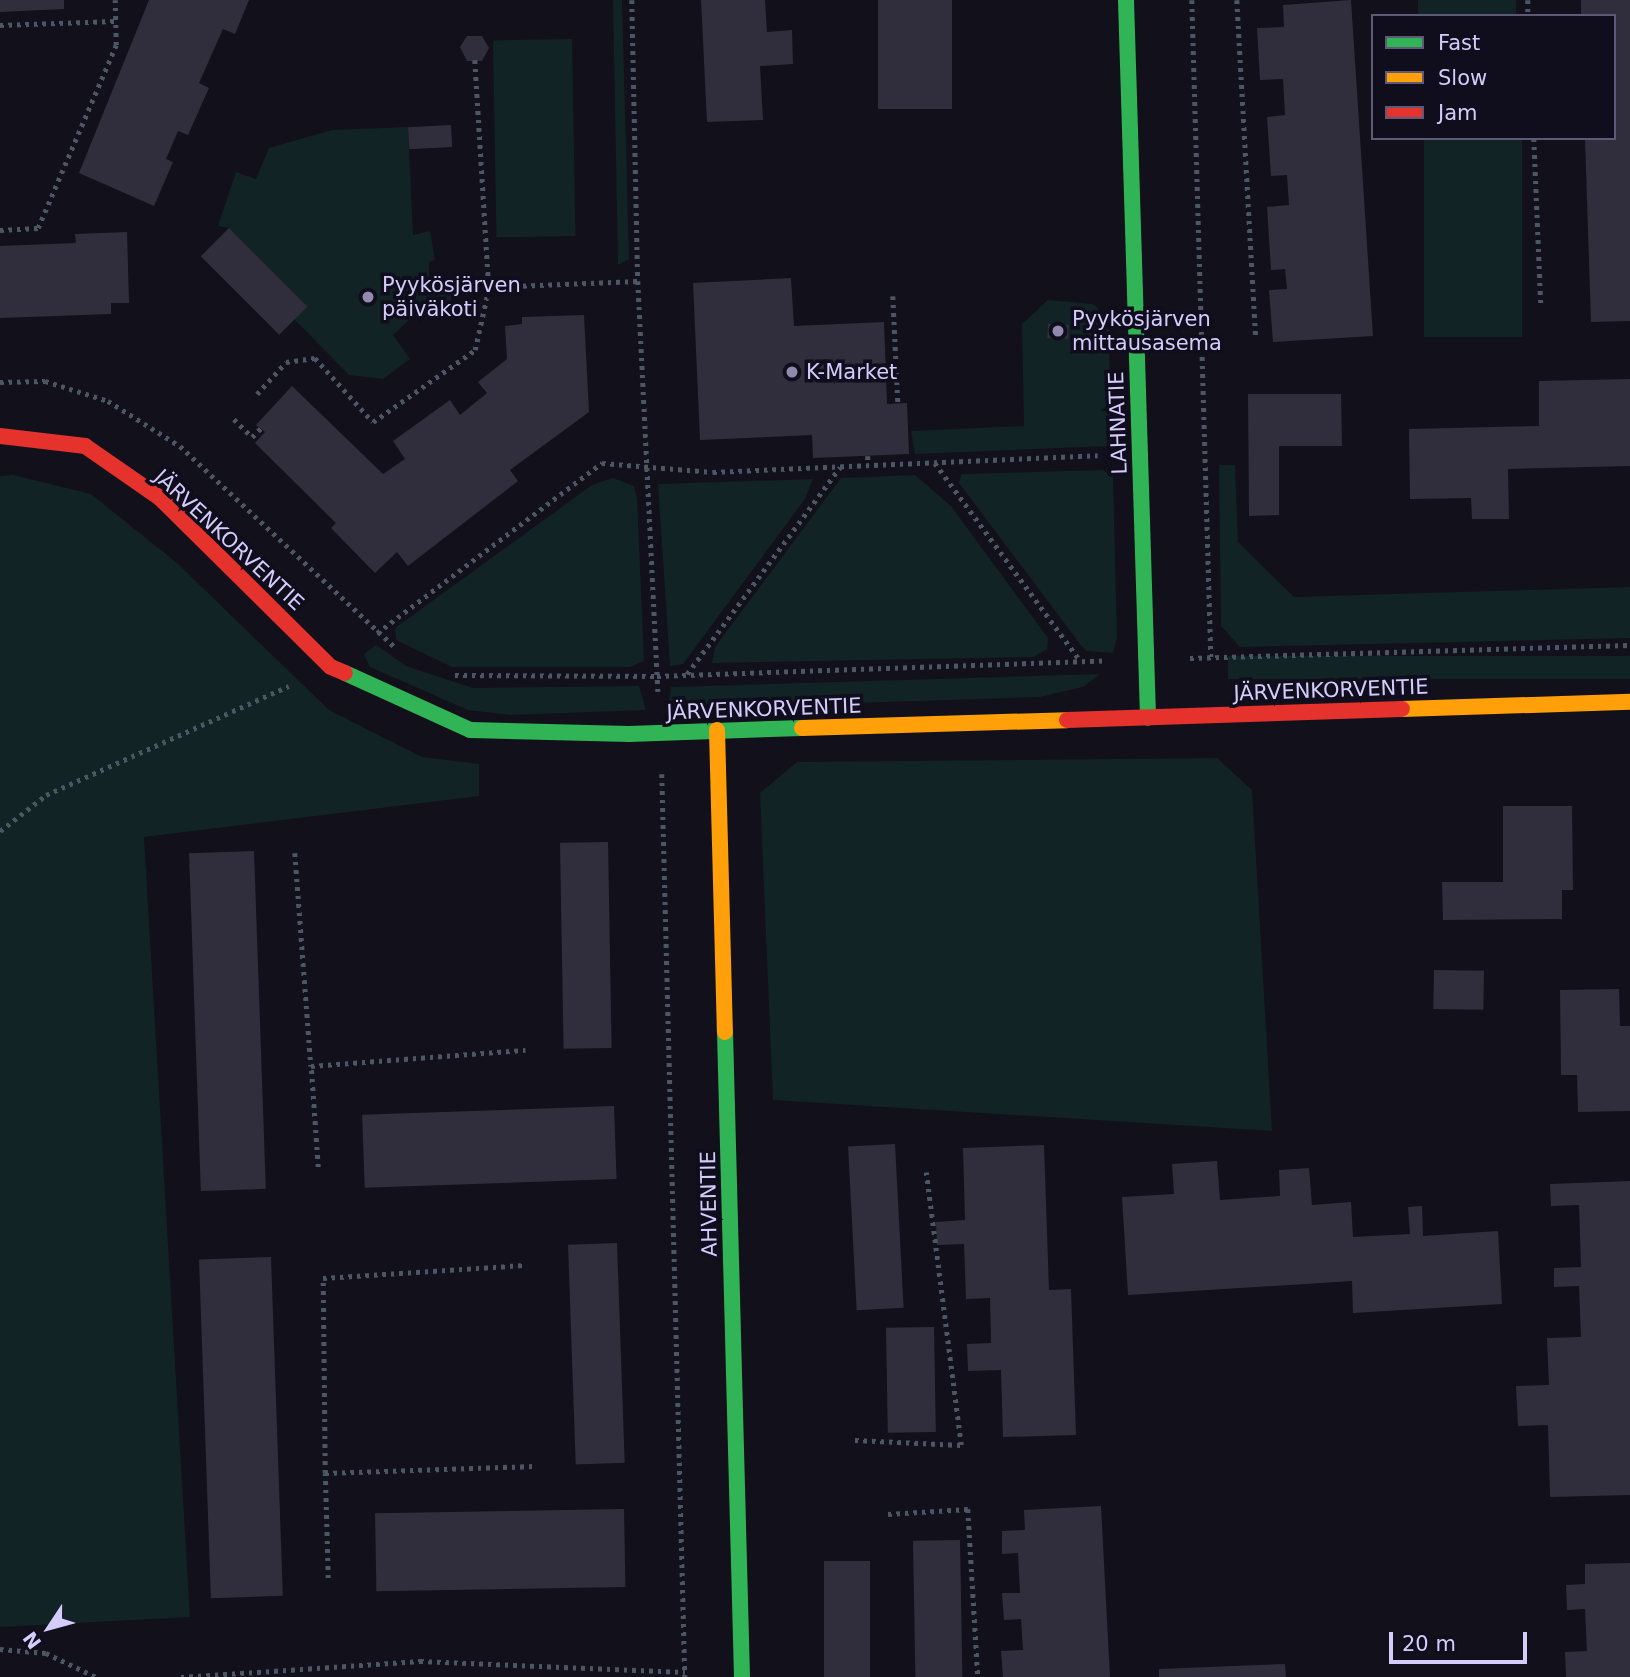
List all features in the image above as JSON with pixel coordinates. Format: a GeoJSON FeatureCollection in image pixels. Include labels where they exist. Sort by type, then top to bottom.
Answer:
{"type":"FeatureCollection","features":[{"type":"Feature","properties":{"kind":"street","name":"LAHNATIE"},"geometry":{"type":"LineString","coordinates":[[1126,0],[1148,718]]}},
{"type":"Feature","properties":{"kind":"street","name":"JÄRVENKORVENTIE"},"geometry":{"type":"LineString","coordinates":[[0,436],[85,446],[160,498],[331,667],[470,730],[661,734],[717,730],[1630,702]]}},
{"type":"Feature","properties":{"kind":"street","name":"AHVENTIE"},"geometry":{"type":"LineString","coordinates":[[717,730],[742,1677]]}},
{"type":"Feature","properties":{"kind":"path"},"geometry":{"type":"LineString","coordinates":[[0,230],[38,228],[116,45],[115,0]]}},
{"type":"Feature","properties":{"kind":"path"},"geometry":{"type":"LineString","coordinates":[[181,1677],[420,1661],[685,1674],[661,734],[638,281],[632,0]]}},
{"type":"Feature","properties":{"kind":"path"},"geometry":{"type":"LineString","coordinates":[[1192,0],[1211,657]]}},
{"type":"Feature","properties":{"kind":"path"},"geometry":{"type":"LineString","coordinates":[[1237,0],[1256,335]]}},
{"type":"Feature","properties":{"kind":"path"},"geometry":{"type":"LineString","coordinates":[[0,25],[115,22]]}},
{"type":"Feature","properties":{"kind":"path"},"geometry":{"type":"LineString","coordinates":[[257,394],[286,362],[315,358],[373,422],[475,351],[489,287],[475,61]]}},
{"type":"Feature","properties":{"kind":"path"},"geometry":{"type":"LineString","coordinates":[[1534,140],[1541,303]]}},
{"type":"Feature","properties":{"kind":"path"},"geometry":{"type":"LineString","coordinates":[[489,287],[638,281]]}},
{"type":"Feature","properties":{"kind":"path"},"geometry":{"type":"LineString","coordinates":[[893,296],[898,404]]}},
{"type":"Feature","properties":{"kind":"path"},"geometry":{"type":"LineString","coordinates":[[0,382],[45,381],[108,401],[180,446],[402,652]]}},
{"type":"Feature","properties":{"kind":"path"},"geometry":{"type":"LineString","coordinates":[[234,419],[252,437],[261,428]]}},
{"type":"Feature","properties":{"kind":"path"},"geometry":{"type":"LineString","coordinates":[[0,831],[46,794],[331,667],[602,463],[713,472],[1140,453]]}},
{"type":"Feature","properties":{"kind":"path"},"geometry":{"type":"LineString","coordinates":[[868,456],[868,465]]}},
{"type":"Feature","properties":{"kind":"path"},"geometry":{"type":"LineString","coordinates":[[934,462],[1079,659]]}},
{"type":"Feature","properties":{"kind":"path"},"geometry":{"type":"LineString","coordinates":[[686,674],[841,466]]}},
{"type":"Feature","properties":{"kind":"path"},"geometry":{"type":"LineString","coordinates":[[450,675],[657,676],[1079,659],[1146,660],[1630,645]]}},
{"type":"Feature","properties":{"kind":"path"},"geometry":{"type":"LineString","coordinates":[[295,853],[318,1167]]}},
{"type":"Feature","properties":{"kind":"path"},"geometry":{"type":"LineString","coordinates":[[312,1066],[525,1050]]}},
{"type":"Feature","properties":{"kind":"path"},"geometry":{"type":"LineString","coordinates":[[855,1440],[961,1445],[926,1172]]}},
{"type":"Feature","properties":{"kind":"path"},"geometry":{"type":"LineString","coordinates":[[328,1578],[323,1278],[524,1265]]}},
{"type":"Feature","properties":{"kind":"path"},"geometry":{"type":"LineString","coordinates":[[325,1473],[535,1466]]}},
{"type":"Feature","properties":{"kind":"path"},"geometry":{"type":"LineString","coordinates":[[888,1514],[968,1509],[978,1677]]}},
{"type":"Feature","properties":{"kind":"path"},"geometry":{"type":"LineString","coordinates":[[0,1649],[46,1653],[96,1677]]}},
{"type":"Feature","properties":{"kind":"shaded area"},"geometry":{"type":"Polygon","coordinates":[[[613,0],[622,0],[629,259],[618,265],[613,0]]]}},
{"type":"Feature","properties":{"kind":"shaded area"},"geometry":{"type":"Polygon","coordinates":[[[1418,0],[1516,0],[1516,14],[1418,14],[1418,0]]]}},
{"type":"Feature","properties":{"kind":"shaded area"},"geometry":{"type":"Polygon","coordinates":[[[572,39],[575,236],[496,237],[493,40],[572,39]]]}},
{"type":"Feature","properties":{"kind":"shaded area"},"geometry":{"type":"Polygon","coordinates":[[[408,127],[413,235],[430,231],[435,260],[429,262],[429,276],[451,285],[453,312],[425,305],[393,335],[410,359],[383,379],[349,375],[294,319],[307,306],[229,228],[218,226],[236,172],[256,179],[269,148],[332,130],[408,127]]]}},
{"type":"Feature","properties":{"kind":"shaded area"},"geometry":{"type":"Polygon","coordinates":[[[1424,140],[1522,140],[1522,337],[1424,337],[1424,140]]]}},
{"type":"Feature","properties":{"kind":"shaded area"},"geometry":{"type":"Polygon","coordinates":[[[1048,300],[1093,304],[1109,319],[1110,446],[915,454],[911,431],[1024,426],[1022,324],[1048,300]]]}},
{"type":"Feature","properties":{"kind":"shaded area"},"geometry":{"type":"Polygon","coordinates":[[[1219,465],[1235,465],[1238,542],[1294,597],[1630,587],[1630,638],[1240,647],[1221,626],[1219,465]]]}},
{"type":"Feature","properties":{"kind":"shaded area"},"geometry":{"type":"Polygon","coordinates":[[[1103,470],[1113,477],[1117,638],[1113,653],[1086,651],[959,483],[961,474],[1103,470]]]}},
{"type":"Feature","properties":{"kind":"shaded area"},"geometry":{"type":"Polygon","coordinates":[[[13,475],[91,494],[177,563],[329,710],[422,757],[479,764],[479,796],[144,837],[190,1617],[0,1627],[0,476],[13,475]]]}},
{"type":"Feature","properties":{"kind":"shaded area"},"geometry":{"type":"Polygon","coordinates":[[[915,475],[951,506],[1048,638],[1047,649],[1033,657],[712,663],[715,647],[841,478],[915,475]]]}},
{"type":"Feature","properties":{"kind":"shaded area"},"geometry":{"type":"Polygon","coordinates":[[[613,478],[634,486],[637,498],[644,661],[630,667],[452,667],[396,640],[395,628],[592,485],[613,478]]]}},
{"type":"Feature","properties":{"kind":"shaded area"},"geometry":{"type":"Polygon","coordinates":[[[813,479],[805,499],[683,664],[670,666],[658,484],[813,479]]]}},
{"type":"Feature","properties":{"kind":"shaded area"},"geometry":{"type":"Polygon","coordinates":[[[376,645],[406,666],[473,688],[639,686],[646,710],[510,715],[468,710],[370,667],[364,654],[376,645]]]}},
{"type":"Feature","properties":{"kind":"shaded area"},"geometry":{"type":"Polygon","coordinates":[[[1228,656],[1630,656],[1630,679],[1228,679],[1228,656]]]}},
{"type":"Feature","properties":{"kind":"shaded area"},"geometry":{"type":"Polygon","coordinates":[[[1100,674],[1083,687],[1040,697],[668,709],[671,687],[1100,674]]]}},
{"type":"Feature","properties":{"kind":"shaded area"},"geometry":{"type":"Polygon","coordinates":[[[1217,758],[1252,790],[1272,1131],[773,1100],[760,793],[797,762],[1217,758]]]}},
{"type":"Feature","properties":{"kind":"building"},"geometry":{"type":"Polygon","coordinates":[[[0,0],[64,0],[64,9],[0,12],[0,0]]]}},
{"type":"Feature","properties":{"kind":"building"},"geometry":{"type":"Polygon","coordinates":[[[149,0],[249,0],[235,34],[223,29],[199,83],[209,88],[188,135],[178,131],[166,159],[173,162],[154,206],[79,173],[149,0]]]}},
{"type":"Feature","properties":{"kind":"building"},"geometry":{"type":"Polygon","coordinates":[[[701,0],[765,0],[767,32],[792,30],[793,64],[760,66],[763,120],[707,122],[701,0]]]}},
{"type":"Feature","properties":{"kind":"building"},"geometry":{"type":"Polygon","coordinates":[[[878,0],[952,0],[952,109],[878,109],[878,0]]]}},
{"type":"Feature","properties":{"kind":"building"},"geometry":{"type":"Polygon","coordinates":[[[1351,0],[1373,336],[1273,342],[1269,290],[1287,289],[1285,269],[1271,270],[1267,207],[1289,205],[1287,175],[1271,176],[1267,117],[1285,115],[1283,79],[1260,80],[1257,28],[1284,27],[1283,5],[1351,0]]]}},
{"type":"Feature","properties":{"kind":"building"},"geometry":{"type":"Polygon","coordinates":[[[1581,0],[1630,0],[1630,321],[1591,322],[1585,140],[1616,140],[1616,14],[1581,14],[1581,0]]]}},
{"type":"Feature","properties":{"kind":"building"},"geometry":{"type":"Polygon","coordinates":[[[467,36],[482,36],[489,48],[482,61],[467,61],[460,47],[467,36]]]}},
{"type":"Feature","properties":{"kind":"building"},"geometry":{"type":"Polygon","coordinates":[[[451,125],[452,147],[409,149],[408,127],[451,125]]]}},
{"type":"Feature","properties":{"kind":"building"},"geometry":{"type":"Polygon","coordinates":[[[229,228],[307,306],[279,335],[201,256],[229,228]]]}},
{"type":"Feature","properties":{"kind":"building"},"geometry":{"type":"Polygon","coordinates":[[[127,232],[129,303],[111,303],[111,314],[0,318],[0,246],[76,243],[75,234],[127,232]]]}},
{"type":"Feature","properties":{"kind":"building","name":"K-Market"},"geometry":{"type":"Polygon","coordinates":[[[791,278],[794,326],[884,322],[887,404],[907,403],[909,454],[813,458],[812,435],[700,440],[693,283],[791,278]]]}},
{"type":"Feature","properties":{"kind":"building"},"geometry":{"type":"Polygon","coordinates":[[[584,315],[589,412],[510,470],[518,481],[408,566],[397,552],[375,573],[331,528],[336,523],[255,443],[265,432],[256,425],[292,386],[383,474],[405,459],[393,441],[450,400],[460,415],[487,393],[478,382],[507,359],[505,326],[522,324],[522,317],[584,315]]]}},
{"type":"Feature","properties":{"kind":"building","name":"Pyykösjärven mittausasema"},"geometry":{"type":"Polygon","coordinates":[[[1048,324],[1069,325],[1068,339],[1047,338],[1048,324]]]}},
{"type":"Feature","properties":{"kind":"building"},"geometry":{"type":"Polygon","coordinates":[[[1630,379],[1630,466],[1508,469],[1509,519],[1472,519],[1471,498],[1410,499],[1409,429],[1539,426],[1539,381],[1630,379]]]}},
{"type":"Feature","properties":{"kind":"building"},"geometry":{"type":"Polygon","coordinates":[[[1248,394],[1341,394],[1342,446],[1279,446],[1279,515],[1249,516],[1248,394]]]}},
{"type":"Feature","properties":{"kind":"building"},"geometry":{"type":"Polygon","coordinates":[[[1503,806],[1572,806],[1573,890],[1562,890],[1562,919],[1443,920],[1442,882],[1503,882],[1503,806]]]}},
{"type":"Feature","properties":{"kind":"building"},"geometry":{"type":"Polygon","coordinates":[[[608,842],[612,1048],[564,1049],[560,843],[608,842]]]}},
{"type":"Feature","properties":{"kind":"building"},"geometry":{"type":"Polygon","coordinates":[[[254,851],[266,1189],[201,1191],[189,853],[254,851]]]}},
{"type":"Feature","properties":{"kind":"building"},"geometry":{"type":"Polygon","coordinates":[[[1434,970],[1484,971],[1483,1010],[1433,1009],[1434,970]]]}},
{"type":"Feature","properties":{"kind":"building"},"geometry":{"type":"Polygon","coordinates":[[[1619,989],[1620,1026],[1630,1026],[1630,1111],[1578,1112],[1577,1075],[1561,1075],[1560,990],[1619,989]]]}},
{"type":"Feature","properties":{"kind":"building"},"geometry":{"type":"Polygon","coordinates":[[[614,1106],[617,1179],[365,1188],[362,1115],[614,1106]]]}},
{"type":"Feature","properties":{"kind":"building"},"geometry":{"type":"Polygon","coordinates":[[[895,1144],[904,1308],[857,1310],[848,1146],[895,1144]]]}},
{"type":"Feature","properties":{"kind":"building"},"geometry":{"type":"Polygon","coordinates":[[[1044,1145],[1049,1290],[1071,1289],[1076,1435],[1003,1437],[1001,1370],[968,1371],[967,1344],[991,1343],[990,1298],[966,1299],[964,1244],[937,1245],[936,1222],[965,1220],[963,1148],[1044,1145]]]}},
{"type":"Feature","properties":{"kind":"building"},"geometry":{"type":"Polygon","coordinates":[[[1217,1161],[1220,1200],[1280,1196],[1279,1170],[1309,1168],[1312,1205],[1351,1202],[1353,1237],[1410,1234],[1408,1207],[1422,1206],[1423,1236],[1498,1231],[1502,1304],[1353,1313],[1352,1281],[1128,1295],[1122,1197],[1174,1194],[1172,1164],[1217,1161]]]}},
{"type":"Feature","properties":{"kind":"building"},"geometry":{"type":"Polygon","coordinates":[[[1630,1181],[1630,1495],[1550,1497],[1548,1425],[1518,1426],[1516,1386],[1549,1385],[1547,1338],[1581,1337],[1579,1286],[1554,1287],[1554,1268],[1581,1267],[1579,1205],[1551,1206],[1550,1184],[1630,1181]]]}},
{"type":"Feature","properties":{"kind":"building"},"geometry":{"type":"Polygon","coordinates":[[[617,1243],[625,1463],[576,1465],[568,1245],[617,1243]]]}},
{"type":"Feature","properties":{"kind":"building"},"geometry":{"type":"Polygon","coordinates":[[[271,1257],[283,1596],[211,1598],[199,1260],[271,1257]]]}},
{"type":"Feature","properties":{"kind":"building"},"geometry":{"type":"Polygon","coordinates":[[[934,1327],[936,1432],[888,1433],[886,1328],[934,1327]]]}},
{"type":"Feature","properties":{"kind":"building"},"geometry":{"type":"Polygon","coordinates":[[[1101,1506],[1110,1677],[1003,1677],[1001,1651],[1023,1650],[1021,1619],[1004,1620],[1002,1593],[1020,1593],[1018,1553],[1002,1554],[1002,1531],[1025,1530],[1024,1510],[1101,1506]]]}},
{"type":"Feature","properties":{"kind":"building"},"geometry":{"type":"Polygon","coordinates":[[[624,1509],[625,1587],[376,1591],[375,1513],[624,1509]]]}},
{"type":"Feature","properties":{"kind":"building"},"geometry":{"type":"Polygon","coordinates":[[[960,1540],[962,1677],[915,1677],[913,1541],[960,1540]]]}},
{"type":"Feature","properties":{"kind":"building"},"geometry":{"type":"Polygon","coordinates":[[[824,1561],[870,1561],[870,1677],[824,1677],[824,1561]]]}},
{"type":"Feature","properties":{"kind":"building"},"geometry":{"type":"Polygon","coordinates":[[[1630,1563],[1630,1677],[1566,1677],[1565,1652],[1587,1651],[1585,1609],[1567,1610],[1566,1585],[1585,1584],[1585,1564],[1630,1563]]]}},
{"type":"Feature","properties":{"kind":"building"},"geometry":{"type":"Polygon","coordinates":[[[1285,1664],[1286,1677],[1159,1677],[1159,1669],[1285,1664]]]}},
{"type":"Feature","properties":{"kind":"traffic: fast"},"geometry":{"type":"LineString","coordinates":[[1126,0],[1148,718]]}},
{"type":"Feature","properties":{"kind":"traffic: fast"},"geometry":{"type":"LineString","coordinates":[[345,673],[470,730],[629,734],[802,728]]}},
{"type":"Feature","properties":{"kind":"traffic: fast"},"geometry":{"type":"LineString","coordinates":[[725,1032],[742,1677]]}},
{"type":"Feature","properties":{"kind":"traffic: slow"},"geometry":{"type":"LineString","coordinates":[[1402,709],[1630,702]]}},
{"type":"Feature","properties":{"kind":"traffic: slow"},"geometry":{"type":"LineString","coordinates":[[802,728],[1067,720]]}},
{"type":"Feature","properties":{"kind":"traffic: slow"},"geometry":{"type":"LineString","coordinates":[[717,730],[725,1032]]}},
{"type":"Feature","properties":{"kind":"traffic: jam"},"geometry":{"type":"LineString","coordinates":[[0,436],[85,446],[160,498],[331,667],[345,673]]}},
{"type":"Feature","properties":{"kind":"traffic: jam"},"geometry":{"type":"LineString","coordinates":[[1067,720],[1402,709]]}},
{"type":"Feature","properties":{"kind":"place","name":"Pyykösjärven päiväkoti"},"geometry":{"type":"Point","coordinates":[368,297]}},
{"type":"Feature","properties":{"kind":"place","name":"Pyykösjärven mittausasema"},"geometry":{"type":"Point","coordinates":[1058,331]}},
{"type":"Feature","properties":{"kind":"place","name":"K-Market"},"geometry":{"type":"Point","coordinates":[792,372]}}]}
